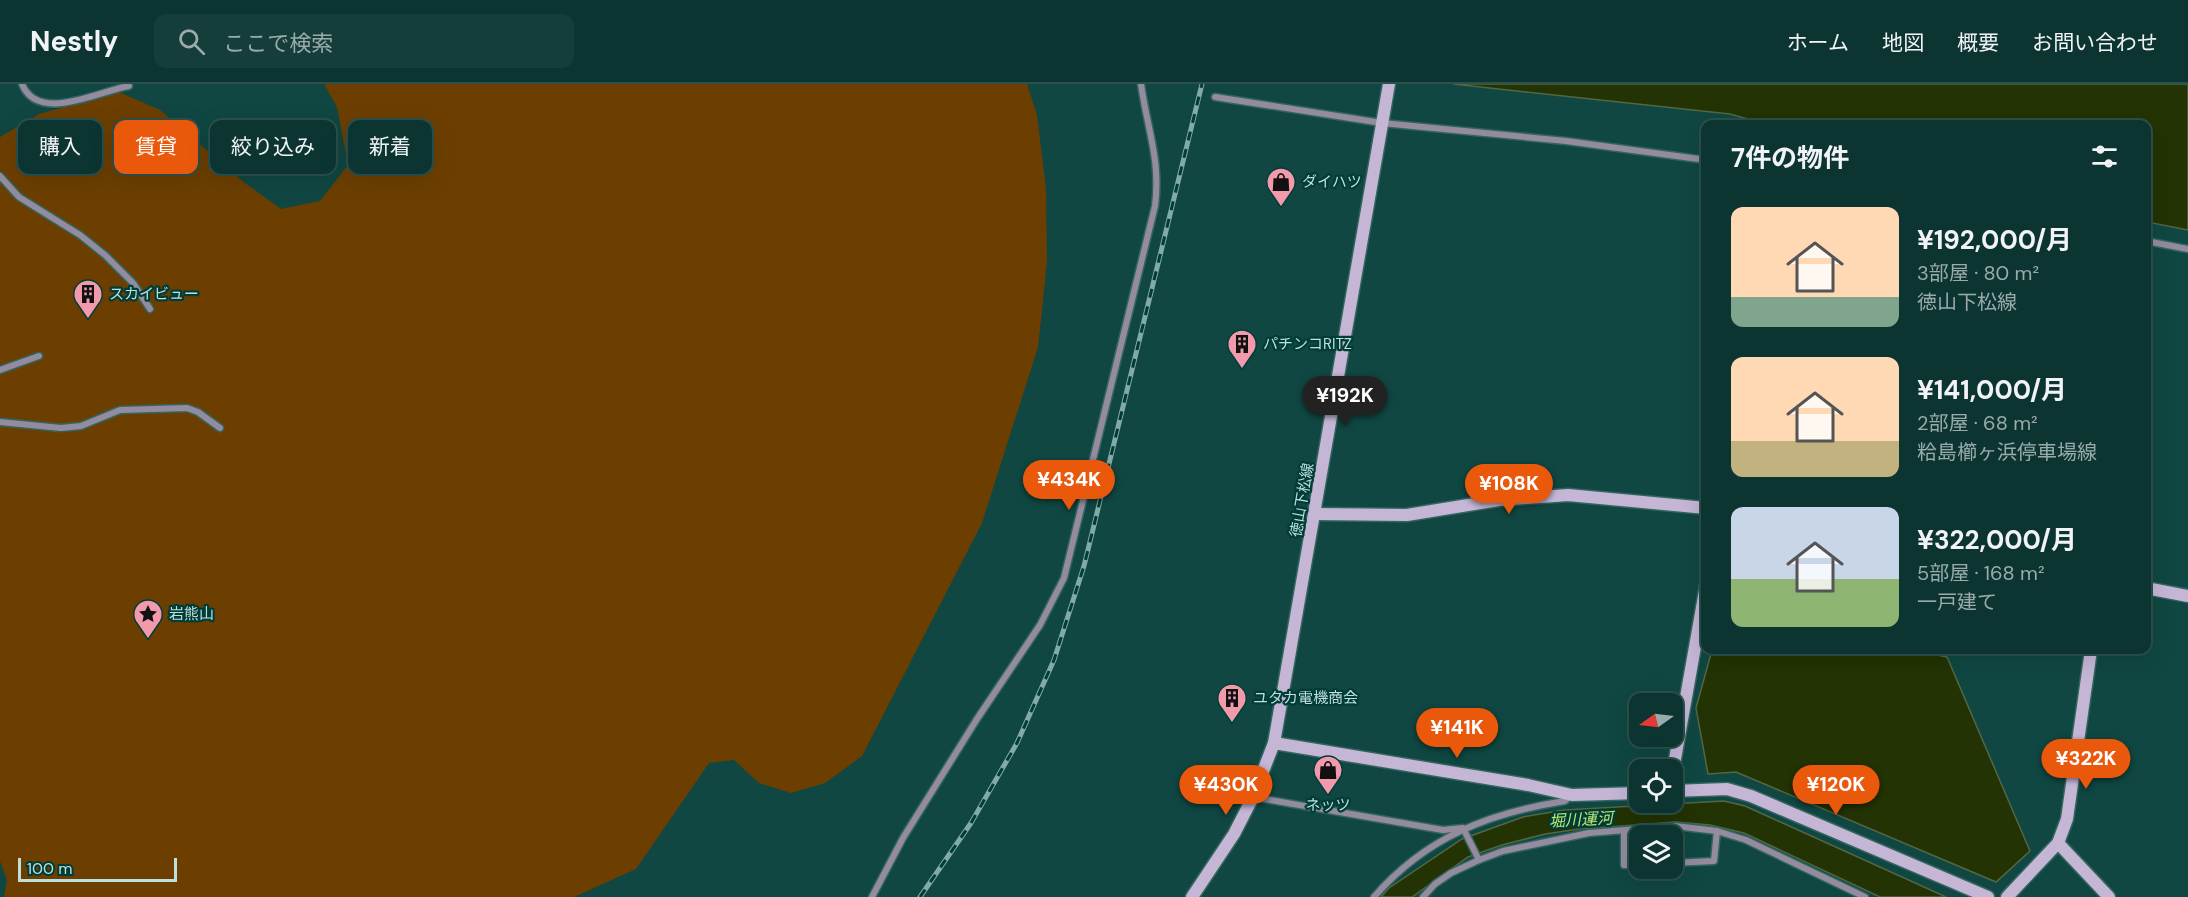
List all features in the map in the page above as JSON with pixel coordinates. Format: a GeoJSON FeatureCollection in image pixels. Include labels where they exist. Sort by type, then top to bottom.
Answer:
{"type":"FeatureCollection","features":[{"type":"Feature","properties":{"kind":"main road","name":"徳山下松線"},"geometry":{"type":"LineString","coordinates":[[1192,897],[1234,834],[1253,797],[1274,743],[1389,84]]}},
{"type":"Feature","properties":{"kind":"main road"},"geometry":{"type":"LineString","coordinates":[[1315,514],[1407,515],[1499,500],[1568,495],[1701,508]]}},
{"type":"Feature","properties":{"kind":"main road"},"geometry":{"type":"LineString","coordinates":[[2151,589],[2188,596]]}},
{"type":"Feature","properties":{"kind":"main road"},"geometry":{"type":"LineString","coordinates":[[1675,759],[1701,613]]}},
{"type":"Feature","properties":{"kind":"main road"},"geometry":{"type":"LineString","coordinates":[[2007,897],[2058,843],[2067,819],[2090,654]]}},
{"type":"Feature","properties":{"kind":"main road"},"geometry":{"type":"LineString","coordinates":[[1274,743],[1528,785],[1572,795],[1629,793]]}},
{"type":"Feature","properties":{"kind":"main road"},"geometry":{"type":"LineString","coordinates":[[1683,791],[1726,789],[1751,796],[1988,897]]}},
{"type":"Feature","properties":{"kind":"main road"},"geometry":{"type":"LineString","coordinates":[[2058,843],[2109,897]]}},
{"type":"Feature","properties":{"kind":"street"},"geometry":{"type":"LineString","coordinates":[[22,84],[35,100],[50,105],[129,86]]}},
{"type":"Feature","properties":{"kind":"street"},"geometry":{"type":"LineString","coordinates":[[872,897],[903,838],[1040,626],[1064,578],[1155,206],[1158,185],[1157,165],[1141,84]]}},
{"type":"Feature","properties":{"kind":"street"},"geometry":{"type":"LineString","coordinates":[[1215,97],[1382,123],[1566,141],[1701,159]]}},
{"type":"Feature","properties":{"kind":"street"},"geometry":{"type":"LineString","coordinates":[[0,176],[19,196],[98,249],[133,283],[150,309]]}},
{"type":"Feature","properties":{"kind":"street"},"geometry":{"type":"LineString","coordinates":[[2151,242],[2188,249]]}},
{"type":"Feature","properties":{"kind":"street"},"geometry":{"type":"LineString","coordinates":[[0,370],[39,356]]}},
{"type":"Feature","properties":{"kind":"street"},"geometry":{"type":"LineString","coordinates":[[0,422],[62,428],[81,426],[120,410],[187,408],[198,412],[220,428]]}},
{"type":"Feature","properties":{"kind":"street"},"geometry":{"type":"LineString","coordinates":[[1374,897],[1401,871],[1436,844],[1501,814],[1565,801],[1572,795]]}},
{"type":"Feature","properties":{"kind":"street"},"geometry":{"type":"LineString","coordinates":[[1253,797],[1443,830],[1464,830]]}},
{"type":"Feature","properties":{"kind":"street"},"geometry":{"type":"LineString","coordinates":[[1423,897],[1435,884],[1478,858],[1545,841],[1589,833],[1675,825],[1717,831],[1746,840],[1865,897]]}},
{"type":"Feature","properties":{"kind":"street"},"geometry":{"type":"LineString","coordinates":[[1464,830],[1478,858]]}},
{"type":"Feature","properties":{"kind":"street"},"geometry":{"type":"LineString","coordinates":[[1624,831],[1624,865],[1629,865]]}},
{"type":"Feature","properties":{"kind":"street"},"geometry":{"type":"LineString","coordinates":[[1683,862],[1714,861],[1717,831]]}},
{"type":"Feature","properties":{"kind":"shaded area"},"geometry":{"type":"Polygon","coordinates":[[[324,84],[1027,84],[1037,115],[1046,189],[1047,262],[1038,347],[982,523],[862,756],[825,783],[791,793],[759,783],[734,760],[709,763],[636,869],[574,897],[4,897],[7,880],[0,861],[0,137],[18,126],[18,174],[102,174],[102,120],[29,120],[39,114],[119,92],[160,110],[172,120],[114,120],[114,174],[198,174],[198,143],[210,153],[210,174],[235,174],[281,209],[320,201],[348,165],[337,107],[324,84]]]}},
{"type":"Feature","properties":{"kind":"water"},"geometry":{"type":"Polygon","coordinates":[[[1453,84],[2188,84],[2188,230],[2151,223],[2151,120],[1752,120],[1730,114],[1453,84]]]}},
{"type":"Feature","properties":{"kind":"water"},"geometry":{"type":"Polygon","coordinates":[[[1711,654],[1932,654],[1947,657],[2030,851],[1996,882],[1736,772],[1708,774],[1696,708],[1711,654]]]}},
{"type":"Feature","properties":{"kind":"water","name":"堀川運河"},"geometry":{"type":"Polygon","coordinates":[[[1724,801],[1745,806],[1946,897],[1880,897],[1744,833],[1710,825],[1677,822],[1579,829],[1545,834],[1468,857],[1412,897],[1381,897],[1389,888],[1462,839],[1523,817],[1564,810],[1629,806],[1629,813],[1683,813],[1683,803],[1724,801]]]}},
{"type":"Feature","properties":{"kind":"railway"},"geometry":{"type":"LineString","coordinates":[[920,897],[971,823],[1017,743],[1054,660],[1084,566],[1202,84]]}},
{"type":"Feature","properties":{"kind":"place","name":"ダイハツ"},"geometry":{"type":"Point","coordinates":[1281,208]}},
{"type":"Feature","properties":{"kind":"place","name":"スカイビュー"},"geometry":{"type":"Point","coordinates":[88,320]}},
{"type":"Feature","properties":{"kind":"place","name":"パチンコRITZ"},"geometry":{"type":"Point","coordinates":[1242,370]}},
{"type":"Feature","properties":{"kind":"place","name":"岩熊山"},"geometry":{"type":"Point","coordinates":[148,640]}},
{"type":"Feature","properties":{"kind":"place","name":"ユタカ電機商会"},"geometry":{"type":"Point","coordinates":[1232,724]}},
{"type":"Feature","properties":{"kind":"place","name":"ネッツ"},"geometry":{"type":"Point","coordinates":[1328,796]}}]}
